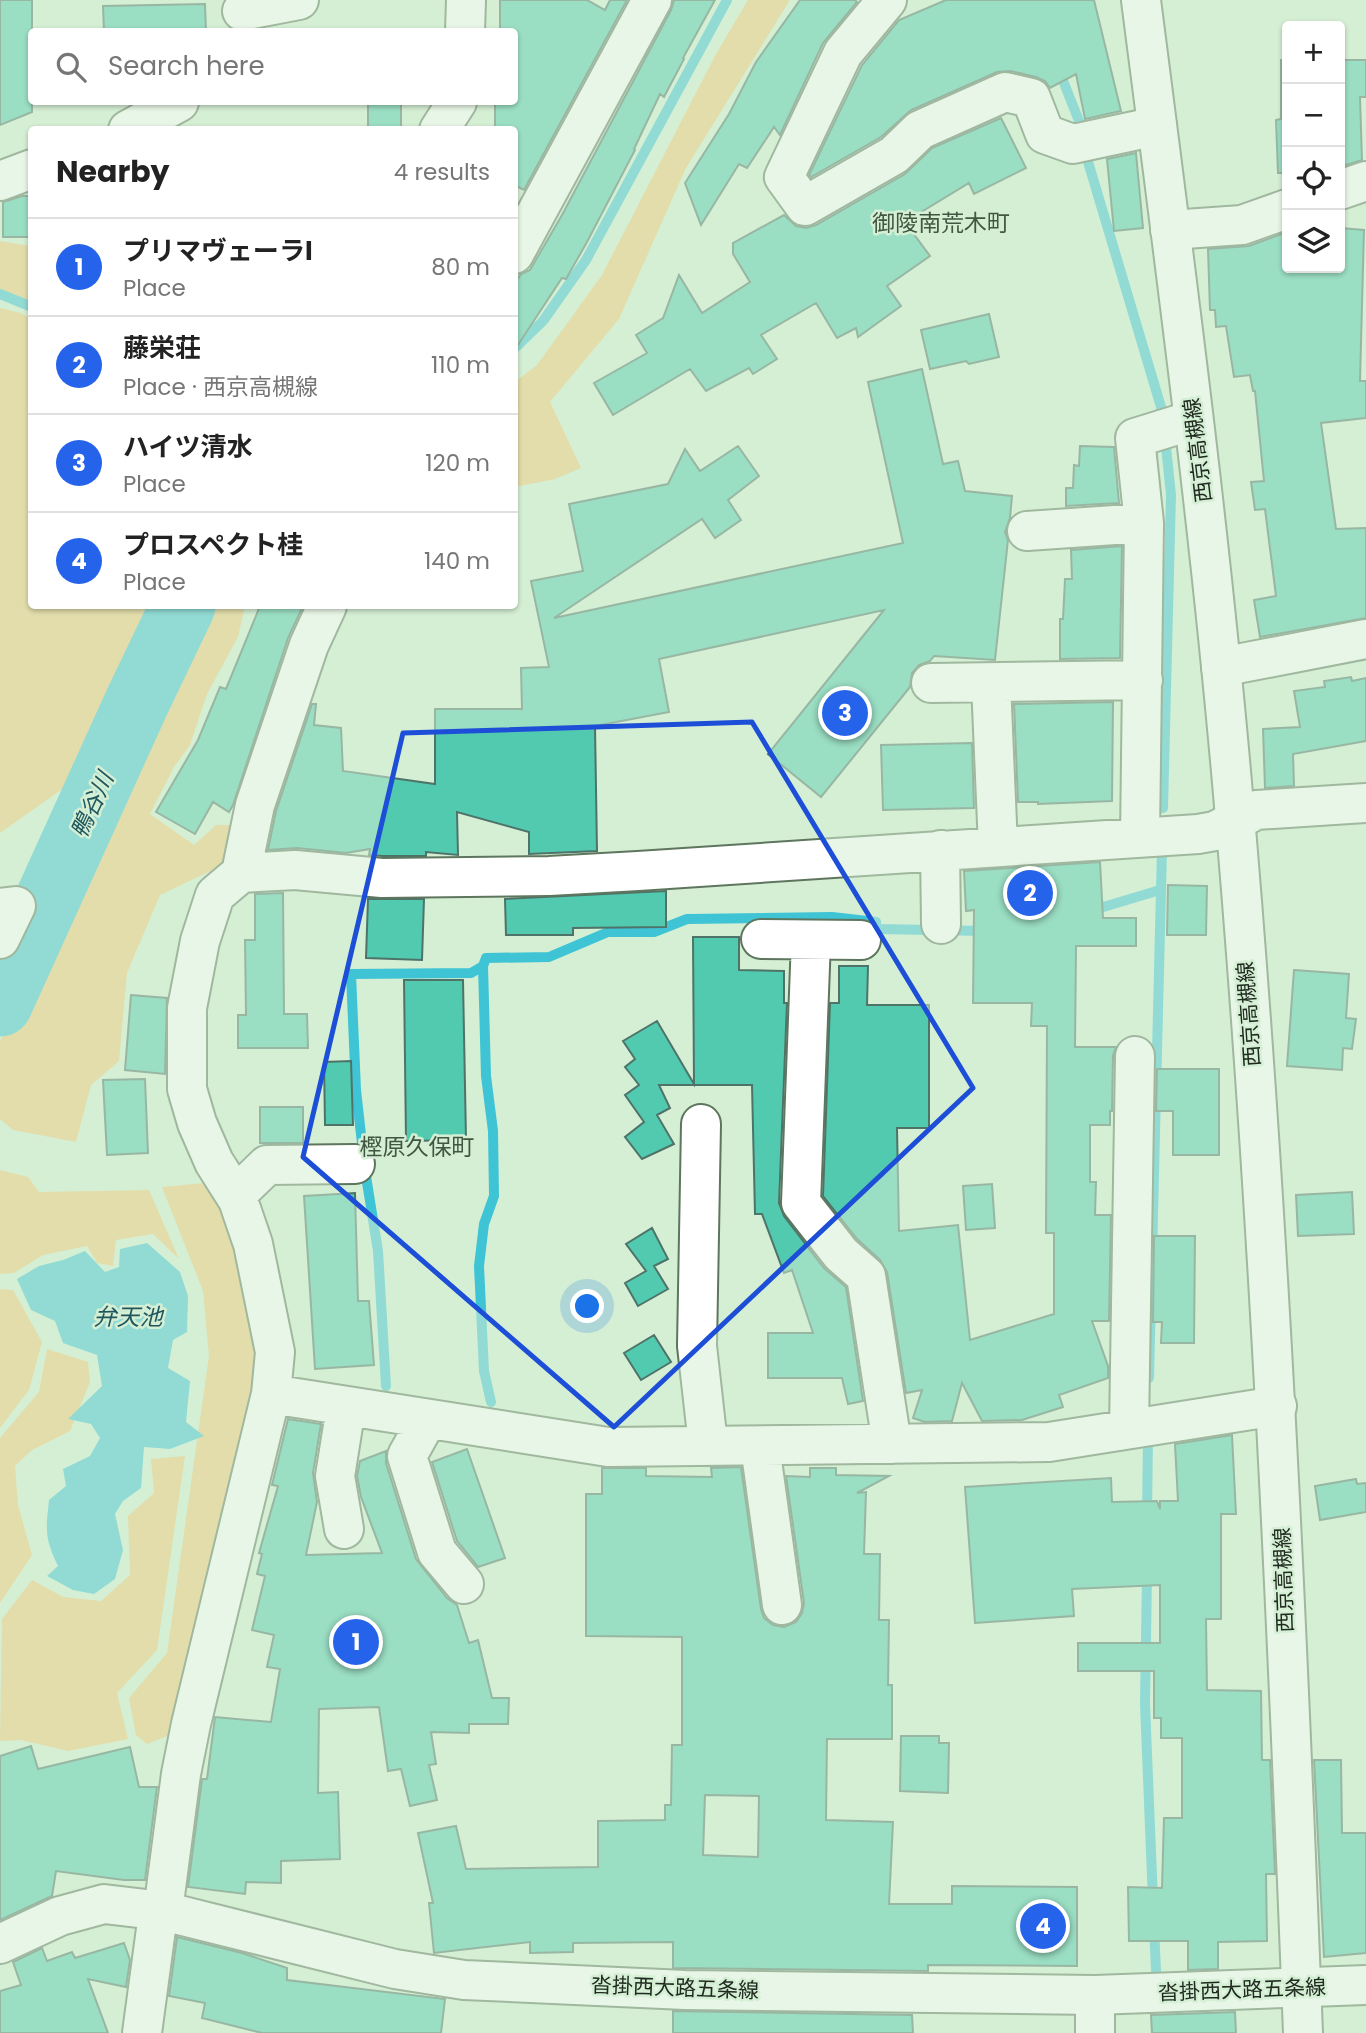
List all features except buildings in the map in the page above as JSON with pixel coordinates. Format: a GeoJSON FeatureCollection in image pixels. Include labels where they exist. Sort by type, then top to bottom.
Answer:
{"type":"FeatureCollection","features":[{"type":"Feature","properties":{"kind":"street"},"geometry":{"type":"LineString","coordinates":[[241,14],[299,0]]}},
{"type":"Feature","properties":{"kind":"street"},"geometry":{"type":"LineString","coordinates":[[465,28],[466,0]]}},
{"type":"Feature","properties":{"kind":"street"},"geometry":{"type":"LineString","coordinates":[[518,247],[653,0]]}},
{"type":"Feature","properties":{"kind":"street"},"geometry":{"type":"LineString","coordinates":[[887,0],[843,53],[784,177],[805,206],[894,155],[920,130],[1004,92],[1031,98],[1045,134],[1073,144],[1157,125]]}},
{"type":"Feature","properties":{"kind":"street","name":"西京高槻線"},"geometry":{"type":"LineString","coordinates":[[1141,0],[1187,352],[1173,425],[1210,548],[1236,822],[1277,1406],[1303,2033]]}},
{"type":"Feature","properties":{"kind":"street"},"geometry":{"type":"LineString","coordinates":[[135,126],[174,105]]}},
{"type":"Feature","properties":{"kind":"street"},"geometry":{"type":"LineString","coordinates":[[442,126],[455,105]]}},
{"type":"Feature","properties":{"kind":"street"},"geometry":{"type":"LineString","coordinates":[[0,181],[28,170]]}},
{"type":"Feature","properties":{"kind":"street"},"geometry":{"type":"LineString","coordinates":[[1345,188],[1366,181]]}},
{"type":"Feature","properties":{"kind":"street"},"geometry":{"type":"LineString","coordinates":[[1170,230],[1242,225],[1284,210]]}},
{"type":"Feature","properties":{"kind":"street"},"geometry":{"type":"LineString","coordinates":[[1140,836],[1144,523],[1135,438],[1173,425]]}},
{"type":"Feature","properties":{"kind":"street"},"geometry":{"type":"LineString","coordinates":[[1027,531],[1144,523]]}},
{"type":"Feature","properties":{"kind":"street"},"geometry":{"type":"LineString","coordinates":[[241,873],[255,805],[309,645],[326,609]]}},
{"type":"Feature","properties":{"kind":"street"},"geometry":{"type":"LineString","coordinates":[[1221,667],[1366,639]]}},
{"type":"Feature","properties":{"kind":"street"},"geometry":{"type":"LineString","coordinates":[[931,683],[1143,680]]}},
{"type":"Feature","properties":{"kind":"street"},"geometry":{"type":"LineString","coordinates":[[991,683],[998,847]]}},
{"type":"Feature","properties":{"kind":"street"},"geometry":{"type":"LineString","coordinates":[[142,2033],[156,1929],[163,1911],[181,1774],[271,1394],[275,1352],[253,1244],[236,1195],[214,1161],[197,1123],[187,1089],[187,1008],[200,941],[215,895],[241,873],[295,870],[382,878],[549,876],[1198,834],[1236,822],[1256,810],[1366,803]]}},
{"type":"Feature","properties":{"kind":"street"},"geometry":{"type":"LineString","coordinates":[[940,850],[941,923]]}},
{"type":"Feature","properties":{"kind":"street"},"geometry":{"type":"LineString","coordinates":[[0,908],[16,906],[0,939]]}},
{"type":"Feature","properties":{"kind":"street"},"geometry":{"type":"LineString","coordinates":[[761,939],[861,940]]}},
{"type":"Feature","properties":{"kind":"street"},"geometry":{"type":"LineString","coordinates":[[811,940],[801,1203],[841,1254],[866,1276],[891,1444]]}},
{"type":"Feature","properties":{"kind":"street"},"geometry":{"type":"LineString","coordinates":[[1129,1429],[1135,1056]]}},
{"type":"Feature","properties":{"kind":"street"},"geometry":{"type":"LineString","coordinates":[[701,1124],[697,1346],[708,1444]]}},
{"type":"Feature","properties":{"kind":"street"},"geometry":{"type":"LineString","coordinates":[[236,1195],[267,1165],[355,1164]]}},
{"type":"Feature","properties":{"kind":"street"},"geometry":{"type":"LineString","coordinates":[[271,1394],[608,1447],[1049,1442],[1277,1406]]}},
{"type":"Feature","properties":{"kind":"street"},"geometry":{"type":"LineString","coordinates":[[344,1529],[335,1476],[346,1407]]}},
{"type":"Feature","properties":{"kind":"street"},"geometry":{"type":"LineString","coordinates":[[427,1420],[407,1456],[437,1552],[464,1584]]}},
{"type":"Feature","properties":{"kind":"street"},"geometry":{"type":"LineString","coordinates":[[760,1446],[782,1605]]}},
{"type":"Feature","properties":{"kind":"street","name":"沓掛西大路五条線"},"geometry":{"type":"LineString","coordinates":[[0,1944],[60,1916],[104,1904],[163,1911],[396,1969],[464,1980],[685,1990],[1095,1995],[1366,1985]]}},
{"type":"Feature","properties":{"kind":"street"},"geometry":{"type":"LineString","coordinates":[[1095,1995],[1095,2033]]}},
{"type":"Feature","properties":{"kind":"highlighted area"},"geometry":{"type":"Polygon","coordinates":[[[752,722],[973,1088],[614,1427],[303,1157],[403,733],[752,722]]]}},
{"type":"Feature","properties":{"kind":"shaded area"},"geometry":{"type":"Polygon","coordinates":[[[748,0],[790,0],[686,168],[619,319],[550,402],[581,468],[555,479],[518,486],[518,380],[537,365],[602,275],[716,54],[748,0]]]}},
{"type":"Feature","properties":{"kind":"shaded area"},"geometry":{"type":"Polygon","coordinates":[[[0,241],[28,246],[28,301],[0,290],[0,241]]]}},
{"type":"Feature","properties":{"kind":"shaded area"},"geometry":{"type":"Polygon","coordinates":[[[0,308],[28,317],[28,609],[165,609],[85,773],[0,833],[0,308]]]}},
{"type":"Feature","properties":{"kind":"shaded area"},"geometry":{"type":"Polygon","coordinates":[[[200,609],[244,609],[238,637],[207,694],[190,745],[174,767],[150,814],[194,845],[216,825],[239,825],[221,866],[160,895],[127,973],[119,1061],[91,1085],[76,1142],[13,1130],[0,1119],[0,1041],[200,609]]]}},
{"type":"Feature","properties":{"kind":"shaded area"},"geometry":{"type":"Polygon","coordinates":[[[0,1170],[28,1177],[39,1192],[149,1190],[179,1259],[153,1234],[116,1240],[113,1266],[97,1263],[87,1246],[43,1255],[14,1273],[0,1274],[0,1170]]]}},
{"type":"Feature","properties":{"kind":"shaded area"},"geometry":{"type":"Polygon","coordinates":[[[214,1182],[264,1350],[175,1733],[147,1744],[136,1735],[129,1698],[167,1653],[209,1356],[203,1291],[162,1187],[214,1182]]]}},
{"type":"Feature","properties":{"kind":"shaded area"},"geometry":{"type":"Polygon","coordinates":[[[0,1289],[13,1290],[42,1342],[29,1390],[0,1428],[0,1289]]]}},
{"type":"Feature","properties":{"kind":"shaded area"},"geometry":{"type":"Polygon","coordinates":[[[47,1349],[88,1362],[90,1382],[70,1431],[32,1450],[15,1466],[18,1505],[32,1555],[0,1603],[0,1438],[39,1392],[47,1349]]]}},
{"type":"Feature","properties":{"kind":"shaded area"},"geometry":{"type":"Polygon","coordinates":[[[185,1456],[157,1650],[117,1693],[128,1739],[68,1751],[21,1740],[0,1741],[2,1619],[32,1580],[63,1597],[101,1601],[130,1575],[128,1516],[154,1493],[151,1459],[185,1456]]]}},
{"type":"Feature","properties":{"kind":"water","name":"弁天池"},"geometry":{"type":"Polygon","coordinates":[[[147,1243],[180,1272],[188,1296],[187,1332],[173,1340],[168,1368],[190,1381],[186,1422],[204,1436],[170,1449],[144,1447],[141,1488],[123,1501],[115,1514],[123,1550],[115,1579],[94,1594],[73,1590],[47,1576],[58,1566],[50,1548],[47,1526],[49,1500],[66,1486],[63,1469],[90,1456],[100,1438],[91,1424],[68,1419],[102,1386],[97,1355],[63,1343],[55,1321],[31,1310],[17,1279],[39,1266],[85,1251],[105,1272],[119,1267],[120,1249],[147,1243]]]}},
{"type":"Feature","properties":{"kind":"waterway"},"geometry":{"type":"LineString","coordinates":[[518,345],[543,321],[586,260],[727,0]]}},
{"type":"Feature","properties":{"kind":"waterway"},"geometry":{"type":"LineString","coordinates":[[1058,68],[1079,121]]}},
{"type":"Feature","properties":{"kind":"waterway"},"geometry":{"type":"LineString","coordinates":[[1086,155],[1163,421]]}},
{"type":"Feature","properties":{"kind":"waterway"},"geometry":{"type":"LineString","coordinates":[[0,294],[28,305]]}},
{"type":"Feature","properties":{"kind":"waterway"},"geometry":{"type":"LineString","coordinates":[[1163,808],[1171,495],[1165,437]]}},
{"type":"Feature","properties":{"kind":"waterway","name":"鴨谷川"},"geometry":{"type":"LineString","coordinates":[[0,1004],[182,609]]}},
{"type":"Feature","properties":{"kind":"waterway"},"geometry":{"type":"LineString","coordinates":[[1149,1378],[1162,849]]}},
{"type":"Feature","properties":{"kind":"waterway"},"geometry":{"type":"LineString","coordinates":[[1090,911],[1160,890]]}},
{"type":"Feature","properties":{"kind":"waterway"},"geometry":{"type":"LineString","coordinates":[[386,1386],[378,1251],[356,1090],[351,974],[471,973],[483,966],[486,958],[549,957],[608,932],[654,932],[687,919],[832,917],[876,922],[876,929],[985,931]]}},
{"type":"Feature","properties":{"kind":"waterway"},"geometry":{"type":"LineString","coordinates":[[483,966],[486,1076],[493,1131],[494,1196],[484,1224],[479,1266],[484,1371],[491,1402]]}},
{"type":"Feature","properties":{"kind":"waterway"},"geometry":{"type":"LineString","coordinates":[[1147,1516],[1148,1438]]}},
{"type":"Feature","properties":{"kind":"waterway"},"geometry":{"type":"LineString","coordinates":[[1147,1574],[1145,1704],[1153,1901]]}},
{"type":"Feature","properties":{"kind":"waterway"},"geometry":{"type":"LineString","coordinates":[[1154,1927],[1156,1971]]}},
{"type":"Feature","properties":{"kind":"place","name":"ハイツ清水"},"geometry":{"type":"Point","coordinates":[845,713]}},
{"type":"Feature","properties":{"kind":"place","name":"藤栄荘"},"geometry":{"type":"Point","coordinates":[1030,893]}},
{"type":"Feature","properties":{"kind":"place","name":"プリマヴェーラI"},"geometry":{"type":"Point","coordinates":[356,1642]}},
{"type":"Feature","properties":{"kind":"place","name":"プロスペクト桂"},"geometry":{"type":"Point","coordinates":[1043,1926]}},
{"type":"Feature","properties":{"kind":"district","name":"御陵南荒木町"},"geometry":{"type":"Point","coordinates":[941,223]}},
{"type":"Feature","properties":{"kind":"district","name":"樫原久保町"},"geometry":{"type":"Point","coordinates":[417,1147]}}]}
